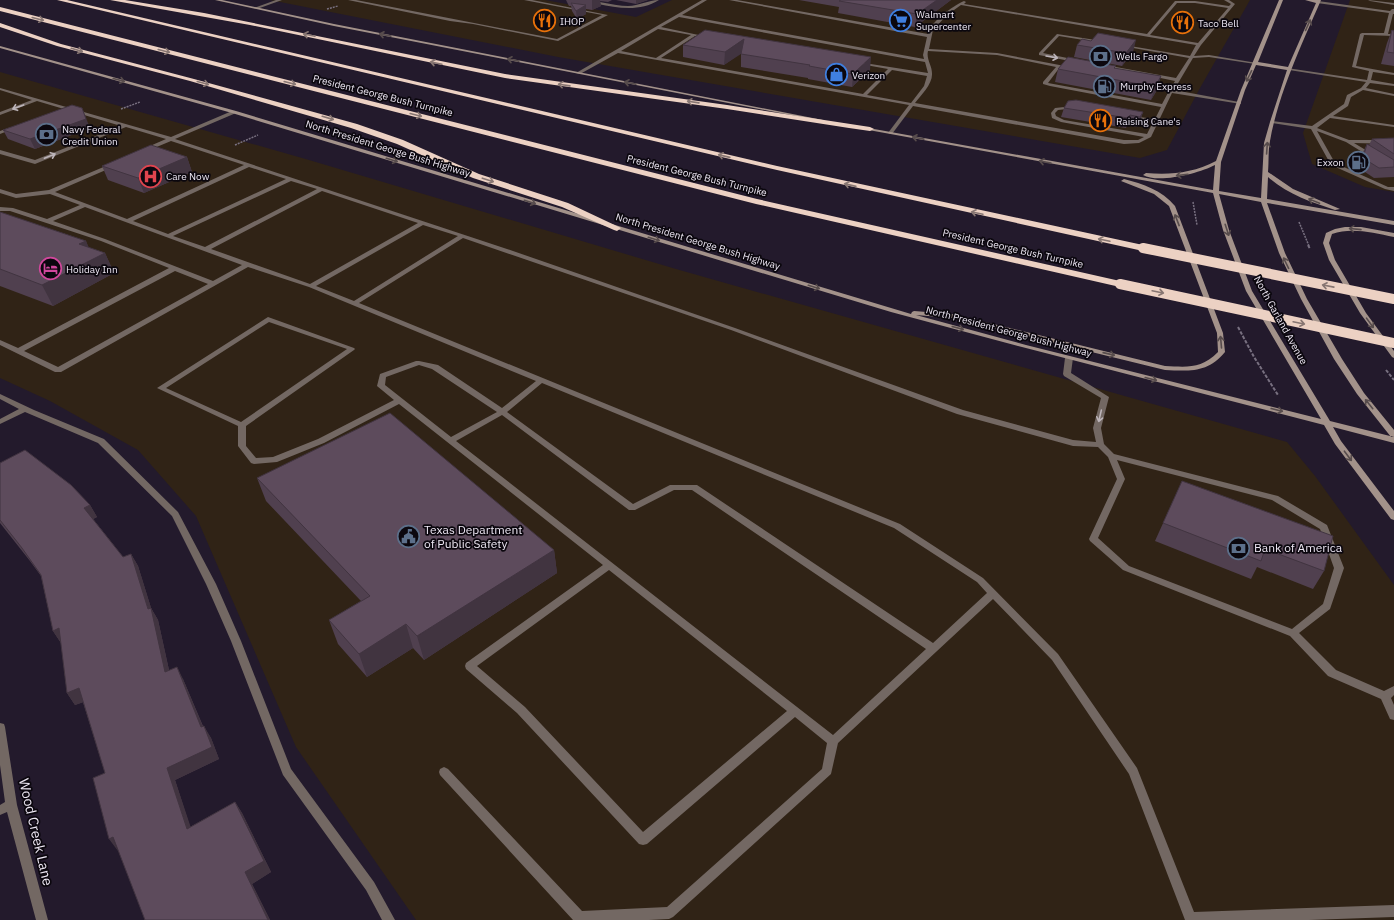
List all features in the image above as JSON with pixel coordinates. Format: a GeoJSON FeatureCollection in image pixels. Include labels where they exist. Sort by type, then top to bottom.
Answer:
{"type":"FeatureCollection","features":[{"type":"Feature","properties":{"kind":"highway","name":"President George Bush Turnpike"},"geometry":{"type":"LineString","coordinates":[[60,0],[777,168],[1143,248],[1394,299]]}},
{"type":"Feature","properties":{"kind":"highway"},"geometry":{"type":"LineString","coordinates":[[113,0],[184,10],[478,71],[556,84],[731,107],[820,123],[870,129]]}},
{"type":"Feature","properties":{"kind":"highway","name":"President George Bush Turnpike"},"geometry":{"type":"LineString","coordinates":[[0,10],[756,201],[1120,284],[1394,343]]}},
{"type":"Feature","properties":{"kind":"highway"},"geometry":{"type":"LineString","coordinates":[[0,25],[99,57],[192,80],[354,126],[400,142],[476,176],[565,205],[617,228]]}},
{"type":"Feature","properties":{"kind":"main road"},"geometry":{"type":"LineString","coordinates":[[217,0],[578,73],[890,133],[1216,193],[1394,223]]}},
{"type":"Feature","properties":{"kind":"main road","name":"North Garland Avenue"},"geometry":{"type":"LineString","coordinates":[[1281,0],[1243,90],[1218,162],[1216,170],[1216,193],[1226,230],[1250,291],[1338,442],[1394,517]]}},
{"type":"Feature","properties":{"kind":"main road"},"geometry":{"type":"LineString","coordinates":[[1307,0],[1319,1],[1289,69],[1272,122],[1267,143],[1264,201],[1282,253],[1308,306],[1338,359],[1357,388],[1394,435]]}},
{"type":"Feature","properties":{"kind":"main road","name":"North President George Bush Highway"},"geometry":{"type":"LineString","coordinates":[[0,47],[234,112],[893,311],[1069,358],[1394,440]]}},
{"type":"Feature","properties":{"kind":"main road"},"geometry":{"type":"LineString","coordinates":[[1255,63],[1289,69]]}},
{"type":"Feature","properties":{"kind":"main road"},"geometry":{"type":"LineString","coordinates":[[1084,169],[1155,176],[1175,176],[1203,171],[1218,162]]}},
{"type":"Feature","properties":{"kind":"main road"},"geometry":{"type":"LineString","coordinates":[[893,311],[952,316],[1165,368],[1194,369],[1212,363],[1222,352],[1220,332],[1172,206],[1166,198],[1150,189],[1084,169]]}},
{"type":"Feature","properties":{"kind":"main road"},"geometry":{"type":"LineString","coordinates":[[1266,173],[1280,185],[1296,194],[1364,218]]}},
{"type":"Feature","properties":{"kind":"main road"},"geometry":{"type":"LineString","coordinates":[[1394,235],[1350,228],[1329,233],[1326,243],[1332,260],[1363,313],[1394,356]]}},
{"type":"Feature","properties":{"kind":"street"},"geometry":{"type":"LineString","coordinates":[[256,8],[280,0]]}},
{"type":"Feature","properties":{"kind":"street"},"geometry":{"type":"LineString","coordinates":[[350,0],[558,40],[606,15],[526,0]]}},
{"type":"Feature","properties":{"kind":"street"},"geometry":{"type":"LineString","coordinates":[[585,0],[631,8],[640,7],[657,0]]}},
{"type":"Feature","properties":{"kind":"street"},"geometry":{"type":"LineString","coordinates":[[578,73],[617,52],[705,0]]}},
{"type":"Feature","properties":{"kind":"street"},"geometry":{"type":"LineString","coordinates":[[731,0],[930,36]]}},
{"type":"Feature","properties":{"kind":"street"},"geometry":{"type":"LineString","coordinates":[[890,133],[926,86],[930,75],[925,55],[931,30],[946,14],[966,0]]}},
{"type":"Feature","properties":{"kind":"street"},"geometry":{"type":"LineString","coordinates":[[617,52],[1124,142],[1139,141],[1148,136],[1172,89],[1199,44],[1234,4],[1226,0]]}},
{"type":"Feature","properties":{"kind":"street"},"geometry":{"type":"LineString","coordinates":[[1370,0],[1394,4]]}},
{"type":"Feature","properties":{"kind":"street"},"geometry":{"type":"LineString","coordinates":[[1148,35],[1176,2],[1188,1],[1230,7]]}},
{"type":"Feature","properties":{"kind":"street"},"geometry":{"type":"LineString","coordinates":[[1319,1],[1392,13]]}},
{"type":"Feature","properties":{"kind":"street"},"geometry":{"type":"LineString","coordinates":[[960,4],[1199,44]]}},
{"type":"Feature","properties":{"kind":"street"},"geometry":{"type":"LineString","coordinates":[[1386,34],[1394,8]]}},
{"type":"Feature","properties":{"kind":"street"},"geometry":{"type":"LineString","coordinates":[[678,16],[926,61]]}},
{"type":"Feature","properties":{"kind":"street"},"geometry":{"type":"LineString","coordinates":[[1388,24],[1394,24]]}},
{"type":"Feature","properties":{"kind":"street"},"geometry":{"type":"LineString","coordinates":[[658,28],[708,37]]}},
{"type":"Feature","properties":{"kind":"street"},"geometry":{"type":"LineString","coordinates":[[1394,35],[1362,34],[1354,67],[1394,74]]}},
{"type":"Feature","properties":{"kind":"street"},"geometry":{"type":"LineString","coordinates":[[657,59],[694,35]]}},
{"type":"Feature","properties":{"kind":"street"},"geometry":{"type":"LineString","coordinates":[[1078,61],[1040,54],[1058,35],[1104,42]]}},
{"type":"Feature","properties":{"kind":"street"},"geometry":{"type":"LineString","coordinates":[[1119,45],[1191,57],[1208,56],[1255,63]]}},
{"type":"Feature","properties":{"kind":"street"},"geometry":{"type":"LineString","coordinates":[[926,50],[997,54],[1074,69]]}},
{"type":"Feature","properties":{"kind":"street"},"geometry":{"type":"LineString","coordinates":[[856,62],[930,75]]}},
{"type":"Feature","properties":{"kind":"street"},"geometry":{"type":"LineString","coordinates":[[1059,66],[1045,83],[1138,99],[1164,106]]}},
{"type":"Feature","properties":{"kind":"street"},"geometry":{"type":"LineString","coordinates":[[1101,66],[1178,80]]}},
{"type":"Feature","properties":{"kind":"street"},"geometry":{"type":"LineString","coordinates":[[865,96],[892,68]]}},
{"type":"Feature","properties":{"kind":"street"},"geometry":{"type":"LineString","coordinates":[[1289,69],[1394,85]]}},
{"type":"Feature","properties":{"kind":"street"},"geometry":{"type":"LineString","coordinates":[[1313,128],[1346,106],[1349,96],[1363,89],[1370,82],[1371,70]]}},
{"type":"Feature","properties":{"kind":"street"},"geometry":{"type":"LineString","coordinates":[[1143,82],[1239,103]]}},
{"type":"Feature","properties":{"kind":"street"},"geometry":{"type":"LineString","coordinates":[[1146,88],[1149,83]]}},
{"type":"Feature","properties":{"kind":"street"},"geometry":{"type":"LineString","coordinates":[[0,89],[171,139],[462,236],[733,329],[960,412],[1073,443],[1100,445]]}},
{"type":"Feature","properties":{"kind":"street"},"geometry":{"type":"LineString","coordinates":[[1363,89],[1394,95]]}},
{"type":"Feature","properties":{"kind":"street"},"geometry":{"type":"LineString","coordinates":[[0,114],[36,100]]}},
{"type":"Feature","properties":{"kind":"street"},"geometry":{"type":"LineString","coordinates":[[1081,108],[1064,107],[1057,109],[1053,113],[1054,116],[1063,121],[1148,136]]}},
{"type":"Feature","properties":{"kind":"street"},"geometry":{"type":"LineString","coordinates":[[58,111],[65,109]]}},
{"type":"Feature","properties":{"kind":"street"},"geometry":{"type":"LineString","coordinates":[[142,152],[234,112]]}},
{"type":"Feature","properties":{"kind":"street"},"geometry":{"type":"LineString","coordinates":[[1126,116],[1156,122]]}},
{"type":"Feature","properties":{"kind":"street"},"geometry":{"type":"LineString","coordinates":[[1330,117],[1394,126]]}},
{"type":"Feature","properties":{"kind":"street"},"geometry":{"type":"LineString","coordinates":[[1272,122],[1313,128],[1348,141],[1374,157]]}},
{"type":"Feature","properties":{"kind":"street"},"geometry":{"type":"LineString","coordinates":[[0,133],[22,125]]}},
{"type":"Feature","properties":{"kind":"street"},"geometry":{"type":"LineString","coordinates":[[0,152],[35,162],[125,126]]}},
{"type":"Feature","properties":{"kind":"street"},"geometry":{"type":"LineString","coordinates":[[1313,128],[1333,164],[1388,188],[1394,189]]}},
{"type":"Feature","properties":{"kind":"street"},"geometry":{"type":"LineString","coordinates":[[1348,141],[1394,142]]}},
{"type":"Feature","properties":{"kind":"street"},"geometry":{"type":"LineString","coordinates":[[0,191],[16,196],[50,192],[121,161]]}},
{"type":"Feature","properties":{"kind":"street"},"geometry":{"type":"LineString","coordinates":[[127,220],[249,165]]}},
{"type":"Feature","properties":{"kind":"street"},"geometry":{"type":"LineString","coordinates":[[168,236],[290,179]]}},
{"type":"Feature","properties":{"kind":"street"},"geometry":{"type":"LineString","coordinates":[[206,250],[321,189]]}},
{"type":"Feature","properties":{"kind":"street"},"geometry":{"type":"LineString","coordinates":[[50,192],[247,265],[311,286],[897,526],[980,580],[1055,657],[1133,771],[1191,919],[1252,918],[1394,911]]}},
{"type":"Feature","properties":{"kind":"street"},"geometry":{"type":"LineString","coordinates":[[48,221],[85,205]]}},
{"type":"Feature","properties":{"kind":"street"},"geometry":{"type":"LineString","coordinates":[[0,209],[11,209],[103,240],[214,284]]}},
{"type":"Feature","properties":{"kind":"street"},"geometry":{"type":"LineString","coordinates":[[311,286],[422,223]]}},
{"type":"Feature","properties":{"kind":"street"},"geometry":{"type":"LineString","coordinates":[[354,304],[462,236]]}},
{"type":"Feature","properties":{"kind":"street"},"geometry":{"type":"LineString","coordinates":[[0,342],[58,370],[247,265]]}},
{"type":"Feature","properties":{"kind":"street"},"geometry":{"type":"LineString","coordinates":[[18,351],[174,268]]}},
{"type":"Feature","properties":{"kind":"street"},"geometry":{"type":"LineString","coordinates":[[268,319],[352,349],[262,412],[242,425],[161,388],[268,319]]}},
{"type":"Feature","properties":{"kind":"street"},"geometry":{"type":"LineString","coordinates":[[1069,358],[1067,374],[1105,397],[1098,428],[1100,445],[1111,456],[1121,479],[1093,539],[1126,568],[1293,633],[1332,674],[1390,693],[1394,716]]}},
{"type":"Feature","properties":{"kind":"street"},"geometry":{"type":"LineString","coordinates":[[833,741],[608,566],[381,386],[383,376],[419,363],[435,367],[502,412],[632,508],[673,487],[694,487],[933,648]]}},
{"type":"Feature","properties":{"kind":"street"},"geometry":{"type":"LineString","coordinates":[[451,441],[502,412],[541,381]]}},
{"type":"Feature","properties":{"kind":"street"},"geometry":{"type":"LineString","coordinates":[[0,396],[101,441],[175,514],[211,584],[233,634],[287,772],[370,886],[389,920]]}},
{"type":"Feature","properties":{"kind":"street"},"geometry":{"type":"LineString","coordinates":[[242,425],[242,446],[254,460],[274,460],[321,441],[400,400]]}},
{"type":"Feature","properties":{"kind":"street"},"geometry":{"type":"LineString","coordinates":[[0,422],[24,408]]}},
{"type":"Feature","properties":{"kind":"street"},"geometry":{"type":"LineString","coordinates":[[1111,456],[1275,498],[1324,527],[1339,568],[1327,606],[1293,633]]}},
{"type":"Feature","properties":{"kind":"street"},"geometry":{"type":"LineString","coordinates":[[608,566],[470,666],[521,710],[643,840],[794,711]]}},
{"type":"Feature","properties":{"kind":"street"},"geometry":{"type":"LineString","coordinates":[[444,772],[579,917],[669,913],[827,772],[833,741],[993,593]]}},
{"type":"Feature","properties":{"kind":"street","name":"Wood Creek Lane"},"geometry":{"type":"LineString","coordinates":[[0,727],[12,805],[42,920]]}},
{"type":"Feature","properties":{"kind":"street"},"geometry":{"type":"LineString","coordinates":[[0,810],[12,805]]}},
{"type":"Feature","properties":{"kind":"path"},"geometry":{"type":"LineString","coordinates":[[121,109],[142,101]]}},
{"type":"Feature","properties":{"kind":"path"},"geometry":{"type":"LineString","coordinates":[[229,148],[261,133]]}},
{"type":"Feature","properties":{"kind":"shaded area"},"geometry":{"type":"Polygon","coordinates":[[[270,0],[545,0],[636,17],[672,0],[1250,0],[1167,150],[1140,158],[558,57],[270,0]]]}},
{"type":"Feature","properties":{"kind":"shaded area"},"geometry":{"type":"Polygon","coordinates":[[[1350,0],[1394,0],[1394,192],[1365,187],[1312,164],[1303,133],[1350,0]]]}},
{"type":"Feature","properties":{"kind":"shaded area"},"geometry":{"type":"Polygon","coordinates":[[[0,72],[309,160],[676,269],[1287,442],[1315,476],[1394,585],[1394,920],[416,920],[296,747],[196,516],[138,450],[50,401],[0,378],[0,72]]]}},
{"type":"Feature","properties":{"kind":"building"},"geometry":{"type":"Polygon","coordinates":[[[937,0],[917,14],[839,1],[937,0]]]}},
{"type":"Feature","properties":{"kind":"building"},"geometry":{"type":"Polygon","coordinates":[[[571,3],[586,5],[576,11],[571,3]]]}},
{"type":"Feature","properties":{"kind":"building"},"geometry":{"type":"Polygon","coordinates":[[[705,30],[871,57],[853,74],[809,66],[810,65],[741,54],[744,39],[725,52],[683,45],[705,30]]]}},
{"type":"Feature","properties":{"kind":"building"},"geometry":{"type":"Polygon","coordinates":[[[1392,30],[1394,31],[1394,53],[1387,52],[1392,30]]]}},
{"type":"Feature","properties":{"kind":"building"},"geometry":{"type":"Polygon","coordinates":[[[1098,33],[1136,40],[1126,53],[1077,45],[1082,39],[1091,41],[1098,33]]]}},
{"type":"Feature","properties":{"kind":"building"},"geometry":{"type":"Polygon","coordinates":[[[1068,57],[1116,66],[1114,68],[1161,76],[1155,87],[1058,69],[1068,57]]]}},
{"type":"Feature","properties":{"kind":"building"},"geometry":{"type":"Polygon","coordinates":[[[1076,100],[1143,112],[1140,117],[1130,115],[1128,118],[1064,108],[1068,101],[1076,100]]]}},
{"type":"Feature","properties":{"kind":"building"},"geometry":{"type":"Polygon","coordinates":[[[72,105],[82,108],[86,119],[30,139],[3,130],[72,105]]]}},
{"type":"Feature","properties":{"kind":"building"},"geometry":{"type":"Polygon","coordinates":[[[1394,138],[1394,154],[1372,139],[1394,138]]]}},
{"type":"Feature","properties":{"kind":"building"},"geometry":{"type":"Polygon","coordinates":[[[1367,144],[1394,160],[1394,167],[1379,168],[1363,158],[1367,144]]]}},
{"type":"Feature","properties":{"kind":"building"},"geometry":{"type":"Polygon","coordinates":[[[151,145],[187,157],[138,178],[102,166],[151,145]]]}},
{"type":"Feature","properties":{"kind":"building"},"geometry":{"type":"Polygon","coordinates":[[[0,212],[86,241],[79,244],[105,253],[42,285],[0,269],[0,212]]]}},
{"type":"Feature","properties":{"kind":"building","name":"Texas Department of Public Safety"},"geometry":{"type":"Polygon","coordinates":[[[390,413],[554,550],[417,636],[406,624],[359,654],[329,620],[370,596],[257,478],[390,413]]]}},
{"type":"Feature","properties":{"kind":"building"},"geometry":{"type":"Polygon","coordinates":[[[25,450],[71,485],[90,505],[84,508],[123,557],[131,554],[148,609],[151,608],[165,672],[177,667],[201,727],[204,726],[212,747],[167,768],[187,829],[235,802],[264,861],[245,872],[268,920],[145,920],[113,837],[109,839],[93,778],[105,773],[79,688],[67,693],[59,628],[53,631],[41,575],[0,520],[0,463],[25,450]]]}},
{"type":"Feature","properties":{"kind":"building"},"geometry":{"type":"Polygon","coordinates":[[[1182,481],[1333,536],[1324,571],[1265,549],[1261,561],[1163,523],[1182,481]]]}},
{"type":"Feature","properties":{"kind":"place","name":"Walmart Supercenter"},"geometry":{"type":"Point","coordinates":[901,20]}},
{"type":"Feature","properties":{"kind":"place","name":"IHOP"},"geometry":{"type":"Point","coordinates":[545,21]}},
{"type":"Feature","properties":{"kind":"place","name":"Taco Bell"},"geometry":{"type":"Point","coordinates":[1183,23]}},
{"type":"Feature","properties":{"kind":"place","name":"Wells Fargo"},"geometry":{"type":"Point","coordinates":[1100,56]}},
{"type":"Feature","properties":{"kind":"place","name":"Verizon"},"geometry":{"type":"Point","coordinates":[837,75]}},
{"type":"Feature","properties":{"kind":"place","name":"Murphy Express"},"geometry":{"type":"Point","coordinates":[1105,86]}},
{"type":"Feature","properties":{"kind":"place","name":"Raising Cane's"},"geometry":{"type":"Point","coordinates":[1100,121]}},
{"type":"Feature","properties":{"kind":"place","name":"Navy Federal Credit Union"},"geometry":{"type":"Point","coordinates":[47,135]}},
{"type":"Feature","properties":{"kind":"place","name":"Exxon"},"geometry":{"type":"Point","coordinates":[1359,162]}},
{"type":"Feature","properties":{"kind":"place","name":"Care Now"},"geometry":{"type":"Point","coordinates":[151,176]}},
{"type":"Feature","properties":{"kind":"place","name":"Holiday Inn"},"geometry":{"type":"Point","coordinates":[51,269]}},
{"type":"Feature","properties":{"kind":"place","name":"Texas Department of Public Safety"},"geometry":{"type":"Point","coordinates":[408,537]}},
{"type":"Feature","properties":{"kind":"place","name":"Bank of America"},"geometry":{"type":"Point","coordinates":[1238,548]}}]}
